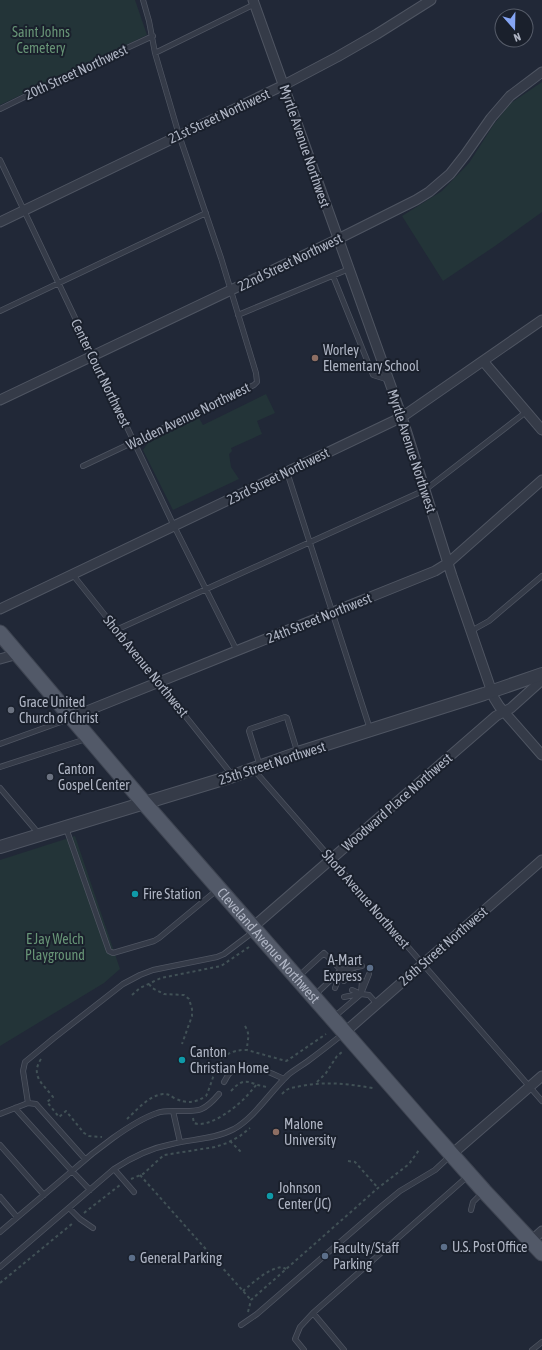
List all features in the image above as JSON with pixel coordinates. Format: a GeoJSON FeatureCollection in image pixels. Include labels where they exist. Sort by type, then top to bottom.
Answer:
{"type":"FeatureCollection","features":[{"type":"Feature","properties":{"kind":"main road","name":"Cleveland Avenue Northwest"},"geometry":{"type":"LineString","coordinates":[[0,633],[145,804],[469,1175],[484,1191],[536,1236],[542,1254]]}},
{"type":"Feature","properties":{"kind":"street","name":"21st Street Northwest"},"geometry":{"type":"LineString","coordinates":[[0,222],[284,85],[371,38],[431,0]]}},
{"type":"Feature","properties":{"kind":"street","name":"Myrtle Avenue Northwest"},"geometry":{"type":"LineString","coordinates":[[254,2],[402,417],[448,563],[496,703],[542,755]]}},
{"type":"Feature","properties":{"kind":"street","name":"22nd Street Northwest"},"geometry":{"type":"LineString","coordinates":[[0,400],[338,239],[416,200],[450,174],[500,106],[522,86],[542,72]]}},
{"type":"Feature","properties":{"kind":"street","name":"23rd Street Northwest"},"geometry":{"type":"LineString","coordinates":[[0,609],[402,417],[542,320]]}},
{"type":"Feature","properties":{"kind":"street"},"geometry":{"type":"LineString","coordinates":[[483,361],[542,430]]}},
{"type":"Feature","properties":{"kind":"street","name":"24th Street Northwest"},"geometry":{"type":"LineString","coordinates":[[72,718],[435,571],[448,563],[542,480]]}},
{"type":"Feature","properties":{"kind":"street"},"geometry":{"type":"LineString","coordinates":[[0,659],[18,654]]}},
{"type":"Feature","properties":{"kind":"street","name":"25th Street Northwest"},"geometry":{"type":"LineString","coordinates":[[0,847],[233,776],[298,753],[542,674]]}},
{"type":"Feature","properties":{"kind":"street","name":"Woodward Place Northwest"},"geometry":{"type":"LineString","coordinates":[[254,928],[485,725],[496,716],[511,708],[542,680]]}},
{"type":"Feature","properties":{"kind":"street","name":"26th Street Northwest"},"geometry":{"type":"LineString","coordinates":[[345,1032],[542,860]]}},
{"type":"Feature","properties":{"kind":"street"},"geometry":{"type":"LineString","coordinates":[[452,1154],[542,1076]]}},
{"type":"Feature","properties":{"kind":"lane","name":"Walden Avenue Northwest"},"geometry":{"type":"LineString","coordinates":[[84,466],[254,385],[257,382],[256,373],[206,213],[179,135],[155,53],[153,36],[143,0]]}},
{"type":"Feature","properties":{"kind":"lane"},"geometry":{"type":"LineString","coordinates":[[155,53],[254,2]]}},
{"type":"Feature","properties":{"kind":"lane","name":"20th Street Northwest"},"geometry":{"type":"LineString","coordinates":[[0,109],[153,36]]}},
{"type":"Feature","properties":{"kind":"lane","name":"Center Court Northwest"},"geometry":{"type":"LineString","coordinates":[[0,160],[174,526],[237,651]]}},
{"type":"Feature","properties":{"kind":"lane"},"geometry":{"type":"LineString","coordinates":[[0,311],[206,213]]}},
{"type":"Feature","properties":{"kind":"lane"},"geometry":{"type":"LineString","coordinates":[[238,315],[349,269]]}},
{"type":"Feature","properties":{"kind":"lane"},"geometry":{"type":"LineString","coordinates":[[333,276],[373,375],[389,380]]}},
{"type":"Feature","properties":{"kind":"lane"},"geometry":{"type":"LineString","coordinates":[[116,630],[425,490],[526,412]]}},
{"type":"Feature","properties":{"kind":"lane"},"geometry":{"type":"LineString","coordinates":[[287,472],[371,730]]}},
{"type":"Feature","properties":{"kind":"lane","name":"Shorb Avenue Northwest"},"geometry":{"type":"LineString","coordinates":[[73,575],[233,776]]}},
{"type":"Feature","properties":{"kind":"lane"},"geometry":{"type":"LineString","coordinates":[[471,631],[489,621],[542,576]]}},
{"type":"Feature","properties":{"kind":"lane"},"geometry":{"type":"LineString","coordinates":[[257,768],[249,731],[250,729],[285,717],[287,718],[298,753]]}},
{"type":"Feature","properties":{"kind":"lane"},"geometry":{"type":"LineString","coordinates":[[0,744],[72,718]]}},
{"type":"Feature","properties":{"kind":"lane"},"geometry":{"type":"LineString","coordinates":[[0,766],[90,738]]}},
{"type":"Feature","properties":{"kind":"lane","name":"Shorb Avenue Northwest"},"geometry":{"type":"LineString","coordinates":[[257,768],[331,859],[542,1101]]}},
{"type":"Feature","properties":{"kind":"lane"},"geometry":{"type":"LineString","coordinates":[[0,788],[40,835]]}},
{"type":"Feature","properties":{"kind":"lane"},"geometry":{"type":"LineString","coordinates":[[65,827],[109,951],[113,953],[154,941],[159,938],[219,888]]}},
{"type":"Feature","properties":{"kind":"lane"},"geometry":{"type":"LineString","coordinates":[[28,1103],[23,1071],[25,1062],[123,984],[153,970],[217,957],[224,954],[254,928]]}},
{"type":"Feature","properties":{"kind":"lane"},"geometry":{"type":"LineString","coordinates":[[297,978],[324,953],[341,970],[344,981]]}},
{"type":"Feature","properties":{"kind":"lane"},"geometry":{"type":"LineString","coordinates":[[314,996],[341,970],[362,966]]}},
{"type":"Feature","properties":{"kind":"lane"},"geometry":{"type":"LineString","coordinates":[[341,970],[354,973]]}},
{"type":"Feature","properties":{"kind":"lane"},"geometry":{"type":"LineString","coordinates":[[335,988],[341,970]]}},
{"type":"Feature","properties":{"kind":"lane"},"geometry":{"type":"LineString","coordinates":[[333,1018],[361,994],[369,974]]}},
{"type":"Feature","properties":{"kind":"lane"},"geometry":{"type":"LineString","coordinates":[[361,994],[362,982]]}},
{"type":"Feature","properties":{"kind":"lane"},"geometry":{"type":"LineString","coordinates":[[352,990],[361,994],[369,995],[377,1004]]}},
{"type":"Feature","properties":{"kind":"lane"},"geometry":{"type":"LineString","coordinates":[[344,997],[361,994]]}},
{"type":"Feature","properties":{"kind":"lane"},"geometry":{"type":"LineString","coordinates":[[0,1267],[114,1169],[127,1161],[158,1147],[224,1134],[235,1128],[248,1119],[274,1088],[284,1079],[345,1032]]}},
{"type":"Feature","properties":{"kind":"lane"},"geometry":{"type":"LineString","coordinates":[[224,1082],[231,1071],[248,1066],[259,1068],[284,1079]]}},
{"type":"Feature","properties":{"kind":"lane"},"geometry":{"type":"LineString","coordinates":[[0,1232],[85,1159],[144,1119],[158,1112],[192,1111],[205,1108],[211,1104],[219,1094]]}},
{"type":"Feature","properties":{"kind":"lane"},"geometry":{"type":"LineString","coordinates":[[0,1114],[28,1103],[36,1104],[85,1159]]}},
{"type":"Feature","properties":{"kind":"lane"},"geometry":{"type":"LineString","coordinates":[[15,1108],[90,1190]]}},
{"type":"Feature","properties":{"kind":"lane"},"geometry":{"type":"LineString","coordinates":[[173,1111],[180,1142]]}},
{"type":"Feature","properties":{"kind":"lane"},"geometry":{"type":"LineString","coordinates":[[0,1145],[44,1195]]}},
{"type":"Feature","properties":{"kind":"lane"},"geometry":{"type":"LineString","coordinates":[[240,1325],[247,1317],[257,1314],[383,1204],[400,1191],[435,1170],[452,1154]]}},
{"type":"Feature","properties":{"kind":"lane"},"geometry":{"type":"LineString","coordinates":[[114,1169],[134,1192]]}},
{"type":"Feature","properties":{"kind":"lane"},"geometry":{"type":"LineString","coordinates":[[304,1350],[295,1339],[300,1327],[313,1313],[469,1175]]}},
{"type":"Feature","properties":{"kind":"lane"},"geometry":{"type":"LineString","coordinates":[[471,1210],[473,1202],[484,1191]]}},
{"type":"Feature","properties":{"kind":"lane"},"geometry":{"type":"LineString","coordinates":[[0,1197],[17,1217]]}},
{"type":"Feature","properties":{"kind":"lane"},"geometry":{"type":"LineString","coordinates":[[69,1208],[79,1218],[93,1228]]}},
{"type":"Feature","properties":{"kind":"lane"},"geometry":{"type":"LineString","coordinates":[[313,1313],[344,1350]]}},
{"type":"Feature","properties":{"kind":"lane"},"geometry":{"type":"LineString","coordinates":[[532,1350],[542,1342]]}},
{"type":"Feature","properties":{"kind":"path"},"geometry":{"type":"LineString","coordinates":[[132,995],[140,988],[167,977],[221,966],[249,947]]}},
{"type":"Feature","properties":{"kind":"path"},"geometry":{"type":"LineString","coordinates":[[149,984],[152,988],[164,994],[184,995],[189,999],[192,1009],[192,1016],[182,1044]]}},
{"type":"Feature","properties":{"kind":"path"},"geometry":{"type":"LineString","coordinates":[[245,1026],[249,1036],[247,1050]]}},
{"type":"Feature","properties":{"kind":"path"},"geometry":{"type":"LineString","coordinates":[[127,1119],[147,1101],[161,1095],[169,1094],[184,1102],[198,1101],[206,1096],[213,1074],[221,1059],[228,1053],[247,1050],[286,1061],[326,1034]]}},
{"type":"Feature","properties":{"kind":"path"},"geometry":{"type":"LineString","coordinates":[[316,1083],[326,1073],[337,1056],[342,1052]]}},
{"type":"Feature","properties":{"kind":"path"},"geometry":{"type":"LineString","coordinates":[[45,1055],[37,1064],[36,1073],[38,1078],[53,1097],[47,1102],[59,1117],[66,1111],[84,1133],[89,1136],[104,1137]]}},
{"type":"Feature","properties":{"kind":"path"},"geometry":{"type":"LineString","coordinates":[[201,1065],[211,1065],[228,1075]]}},
{"type":"Feature","properties":{"kind":"path"},"geometry":{"type":"LineString","coordinates":[[231,1091],[244,1081],[264,1087],[286,1089],[316,1083],[330,1082],[373,1088]]}},
{"type":"Feature","properties":{"kind":"path"},"geometry":{"type":"LineString","coordinates":[[191,1102],[194,1123],[206,1123],[218,1118],[237,1106],[257,1084]]}},
{"type":"Feature","properties":{"kind":"path"},"geometry":{"type":"LineString","coordinates":[[279,1096],[286,1089]]}},
{"type":"Feature","properties":{"kind":"path"},"geometry":{"type":"LineString","coordinates":[[0,1283],[117,1186],[140,1175],[164,1155],[215,1147],[240,1136],[251,1126]]}},
{"type":"Feature","properties":{"kind":"path"},"geometry":{"type":"LineString","coordinates":[[230,1141],[242,1153]]}},
{"type":"Feature","properties":{"kind":"path"},"geometry":{"type":"LineString","coordinates":[[247,1317],[251,1300],[378,1188],[409,1164],[419,1150]]}},
{"type":"Feature","properties":{"kind":"path"},"geometry":{"type":"LineString","coordinates":[[348,1161],[355,1162],[378,1188]]}},
{"type":"Feature","properties":{"kind":"path"},"geometry":{"type":"LineString","coordinates":[[140,1175],[251,1300]]}},
{"type":"Feature","properties":{"kind":"path"},"geometry":{"type":"LineString","coordinates":[[243,1291],[275,1268],[282,1267],[286,1269]]}},
{"type":"Feature","properties":{"kind":"green space","name":"Saint Johns Cemetery"},"geometry":{"type":"Polygon","coordinates":[[[0,0],[135,0],[147,35],[0,105],[0,0]]]}},
{"type":"Feature","properties":{"kind":"green space"},"geometry":{"type":"Polygon","coordinates":[[[542,82],[542,212],[443,281],[402,216],[442,191],[469,163],[494,124],[511,103],[542,82]]]}},
{"type":"Feature","properties":{"kind":"green space"},"geometry":{"type":"Polygon","coordinates":[[[266,394],[275,413],[257,421],[262,434],[231,448],[232,451],[229,454],[231,467],[239,479],[173,510],[143,450],[148,443],[199,418],[203,425],[266,394]]]}},
{"type":"Feature","properties":{"kind":"green space","name":"E Jay Welch Playground"},"geometry":{"type":"Polygon","coordinates":[[[75,836],[120,969],[104,983],[0,1046],[0,860],[75,836]]]}},
{"type":"Feature","properties":{"kind":"place","name":"Worley Elementary School"},"geometry":{"type":"Point","coordinates":[315,358]}},
{"type":"Feature","properties":{"kind":"place","name":"Grace United Church of Christ"},"geometry":{"type":"Point","coordinates":[11,710]}},
{"type":"Feature","properties":{"kind":"place","name":"Canton Gospel Center"},"geometry":{"type":"Point","coordinates":[50,777]}},
{"type":"Feature","properties":{"kind":"place","name":"Fire Station"},"geometry":{"type":"Point","coordinates":[135,894]}},
{"type":"Feature","properties":{"kind":"place","name":"A-Mart Express"},"geometry":{"type":"Point","coordinates":[370,968]}},
{"type":"Feature","properties":{"kind":"place","name":"Canton Christian Home"},"geometry":{"type":"Point","coordinates":[182,1060]}},
{"type":"Feature","properties":{"kind":"place","name":"Malone University"},"geometry":{"type":"Point","coordinates":[276,1132]}},
{"type":"Feature","properties":{"kind":"place","name":"Johnson Center (JC)"},"geometry":{"type":"Point","coordinates":[270,1196]}},
{"type":"Feature","properties":{"kind":"place","name":"U.S. Post Office"},"geometry":{"type":"Point","coordinates":[444,1247]}},
{"type":"Feature","properties":{"kind":"place","name":"Faculty/Staff Parking"},"geometry":{"type":"Point","coordinates":[325,1256]}},
{"type":"Feature","properties":{"kind":"place","name":"General Parking"},"geometry":{"type":"Point","coordinates":[132,1258]}}]}
